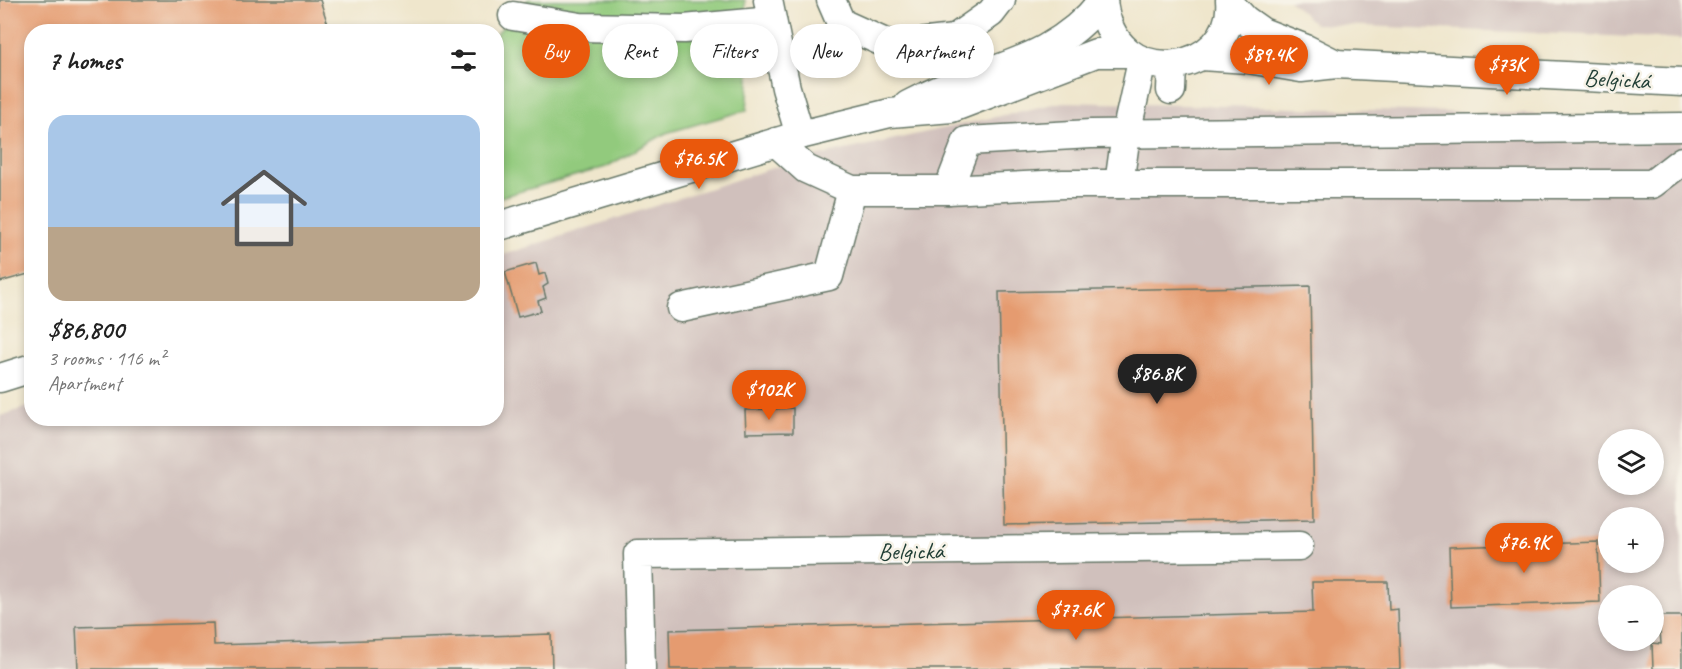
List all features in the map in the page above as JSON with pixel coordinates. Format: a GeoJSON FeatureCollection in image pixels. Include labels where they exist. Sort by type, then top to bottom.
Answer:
{"type":"FeatureCollection","features":[{"type":"Feature","properties":{"kind":"street"},"geometry":{"type":"LineString","coordinates":[[831,0],[841,23],[892,46],[954,39],[991,13],[1001,0]]}},
{"type":"Feature","properties":{"kind":"street"},"geometry":{"type":"LineString","coordinates":[[1103,0],[1109,29],[1117,42],[1135,57]]}},
{"type":"Feature","properties":{"kind":"street"},"geometry":{"type":"LineString","coordinates":[[890,113],[948,86],[993,72],[1044,50],[1089,19],[1103,0]]}},
{"type":"Feature","properties":{"kind":"street"},"geometry":{"type":"LineString","coordinates":[[504,225],[788,139],[890,113],[952,108],[1096,53],[1135,57],[1156,65],[1171,78],[1187,62],[1201,56],[1213,46],[1228,20],[1231,2]]}},
{"type":"Feature","properties":{"kind":"street","name":"Belgická"},"geometry":{"type":"LineString","coordinates":[[1231,2],[1245,20],[1262,32],[1306,49],[1336,64]]}},
{"type":"Feature","properties":{"kind":"street"},"geometry":{"type":"LineString","coordinates":[[513,16],[580,27],[684,30],[770,11],[786,88],[788,139],[806,169],[852,190],[948,190],[1063,184],[1652,184],[1682,161]]}},
{"type":"Feature","properties":{"kind":"street","name":"Belgická"},"geometry":{"type":"LineString","coordinates":[[1201,56],[1248,58],[1301,68],[1336,64],[1682,82]]}},
{"type":"Feature","properties":{"kind":"street"},"geometry":{"type":"LineString","coordinates":[[1119,184],[1135,57]]}},
{"type":"Feature","properties":{"kind":"street"},"geometry":{"type":"LineString","coordinates":[[948,190],[968,141],[1126,134],[1682,127]]}},
{"type":"Feature","properties":{"kind":"street"},"geometry":{"type":"LineString","coordinates":[[681,308],[829,276],[852,190]]}},
{"type":"Feature","properties":{"kind":"street"},"geometry":{"type":"LineString","coordinates":[[0,378],[24,370]]}},
{"type":"Feature","properties":{"kind":"street","name":"Belgická"},"geometry":{"type":"LineString","coordinates":[[641,669],[638,554],[1299,546]]}},
{"type":"Feature","properties":{"kind":"shaded area"},"geometry":{"type":"Polygon","coordinates":[[[1289,0],[1682,0],[1682,39],[1315,24],[1289,0]]]}},
{"type":"Feature","properties":{"kind":"shaded area"},"geometry":{"type":"Polygon","coordinates":[[[1063,102],[1682,118],[1682,669],[0,669],[0,416],[24,408],[24,426],[504,426],[504,255],[791,162],[1063,102]]]}},
{"type":"Feature","properties":{"kind":"green space"},"geometry":{"type":"Polygon","coordinates":[[[528,0],[745,0],[746,24],[690,24],[690,78],[749,78],[747,110],[666,133],[606,167],[504,196],[504,26],[528,0]]]}},
{"type":"Feature","properties":{"kind":"building"},"geometry":{"type":"Polygon","coordinates":[[[0,0],[320,0],[328,24],[24,24],[24,275],[0,282],[0,0]]]}},
{"type":"Feature","properties":{"kind":"building"},"geometry":{"type":"Polygon","coordinates":[[[536,263],[539,275],[545,273],[548,284],[543,287],[546,298],[538,301],[541,311],[518,317],[505,272],[536,263]]]}},
{"type":"Feature","properties":{"kind":"building"},"geometry":{"type":"Polygon","coordinates":[[[1310,286],[1314,519],[1004,525],[999,292],[1310,286]]]}},
{"type":"Feature","properties":{"kind":"building"},"geometry":{"type":"Polygon","coordinates":[[[793,408],[793,432],[746,433],[745,410],[793,408]]]}},
{"type":"Feature","properties":{"kind":"building"},"geometry":{"type":"Polygon","coordinates":[[[1598,542],[1598,602],[1451,607],[1449,547],[1598,542]]]}},
{"type":"Feature","properties":{"kind":"building"},"geometry":{"type":"Polygon","coordinates":[[[1312,582],[1388,582],[1389,610],[1398,609],[1400,669],[670,669],[669,630],[1313,612],[1312,582]]]}},
{"type":"Feature","properties":{"kind":"building"},"geometry":{"type":"Polygon","coordinates":[[[1664,616],[1682,616],[1682,669],[1653,669],[1652,651],[1664,651],[1664,616]]]}},
{"type":"Feature","properties":{"kind":"building"},"geometry":{"type":"Polygon","coordinates":[[[213,623],[214,645],[551,634],[552,669],[78,669],[76,627],[213,623]]]}}]}
